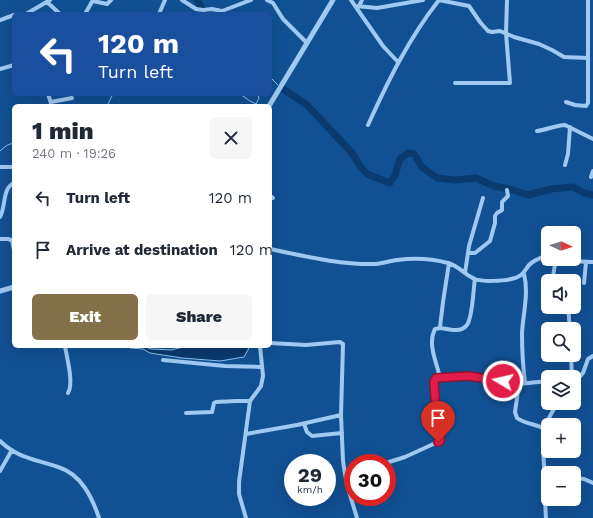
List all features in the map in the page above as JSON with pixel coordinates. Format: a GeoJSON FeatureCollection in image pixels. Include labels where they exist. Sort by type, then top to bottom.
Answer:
{"type":"FeatureCollection","features":[{"type":"Feature","properties":{"kind":"street"},"geometry":{"type":"LineString","coordinates":[[86,12],[93,0],[107,4],[112,0]]}},
{"type":"Feature","properties":{"kind":"street"},"geometry":{"type":"LineString","coordinates":[[160,12],[165,0]]}},
{"type":"Feature","properties":{"kind":"street"},"geometry":{"type":"LineString","coordinates":[[182,0],[196,9],[212,9],[218,11],[251,0]]}},
{"type":"Feature","properties":{"kind":"street"},"geometry":{"type":"LineString","coordinates":[[267,0],[273,3],[283,19],[307,43]]}},
{"type":"Feature","properties":{"kind":"street"},"geometry":{"type":"LineString","coordinates":[[270,104],[333,0]]}},
{"type":"Feature","properties":{"kind":"street"},"geometry":{"type":"LineString","coordinates":[[351,0],[357,6],[383,46],[398,62]]}},
{"type":"Feature","properties":{"kind":"street"},"geometry":{"type":"LineString","coordinates":[[357,6],[362,0]]}},
{"type":"Feature","properties":{"kind":"street"},"geometry":{"type":"LineString","coordinates":[[357,6],[377,8],[423,0]]}},
{"type":"Feature","properties":{"kind":"street"},"geometry":{"type":"LineString","coordinates":[[368,125],[398,62],[421,25],[439,0],[469,6],[485,28],[492,32],[500,31],[514,38],[539,44],[564,57],[590,59]]}},
{"type":"Feature","properties":{"kind":"street"},"geometry":{"type":"LineString","coordinates":[[455,83],[510,83],[506,33],[507,0]]}},
{"type":"Feature","properties":{"kind":"street"},"geometry":{"type":"LineString","coordinates":[[566,102],[575,105],[587,105],[590,59],[588,0]]}},
{"type":"Feature","properties":{"kind":"street"},"geometry":{"type":"LineString","coordinates":[[30,12],[49,1],[58,12]]}},
{"type":"Feature","properties":{"kind":"street"},"geometry":{"type":"LineString","coordinates":[[0,20],[12,16]]}},
{"type":"Feature","properties":{"kind":"street"},"geometry":{"type":"LineString","coordinates":[[0,69],[12,66]]}},
{"type":"Feature","properties":{"kind":"street"},"geometry":{"type":"LineString","coordinates":[[51,104],[72,98]]}},
{"type":"Feature","properties":{"kind":"street"},"geometry":{"type":"LineString","coordinates":[[537,131],[547,130],[561,125],[570,127],[593,139]]}},
{"type":"Feature","properties":{"kind":"street"},"geometry":{"type":"LineString","coordinates":[[565,165],[568,154],[570,127]]}},
{"type":"Feature","properties":{"kind":"street"},"geometry":{"type":"LineString","coordinates":[[0,167],[12,167]]}},
{"type":"Feature","properties":{"kind":"street"},"geometry":{"type":"LineString","coordinates":[[591,177],[593,171]]}},
{"type":"Feature","properties":{"kind":"street"},"geometry":{"type":"LineString","coordinates":[[0,217],[7,190],[9,185],[12,184]]}},
{"type":"Feature","properties":{"kind":"street"},"geometry":{"type":"LineString","coordinates":[[468,252],[476,252],[491,239],[495,216],[502,210],[502,202],[508,196],[507,190]]}},
{"type":"Feature","properties":{"kind":"street"},"geometry":{"type":"LineString","coordinates":[[466,273],[468,252],[483,198]]}},
{"type":"Feature","properties":{"kind":"street"},"geometry":{"type":"LineString","coordinates":[[0,239],[12,241]]}},
{"type":"Feature","properties":{"kind":"street"},"geometry":{"type":"LineString","coordinates":[[272,249],[339,262],[376,264],[398,260],[426,259],[449,263],[475,279],[490,281],[510,280],[524,274],[530,264],[541,258]]}},
{"type":"Feature","properties":{"kind":"street"},"geometry":{"type":"LineString","coordinates":[[581,262],[593,262]]}},
{"type":"Feature","properties":{"kind":"street"},"geometry":{"type":"LineString","coordinates":[[584,283],[586,262]]}},
{"type":"Feature","properties":{"kind":"street"},"geometry":{"type":"LineString","coordinates":[[440,328],[442,302],[449,263]]}},
{"type":"Feature","properties":{"kind":"street"},"geometry":{"type":"LineString","coordinates":[[524,274],[526,284],[522,345],[525,383]]}},
{"type":"Feature","properties":{"kind":"street"},"geometry":{"type":"LineString","coordinates":[[440,378],[432,348],[432,339],[435,329],[462,330],[466,327],[472,306],[475,279]]}},
{"type":"Feature","properties":{"kind":"street"},"geometry":{"type":"LineString","coordinates":[[0,291],[12,288]]}},
{"type":"Feature","properties":{"kind":"street"},"geometry":{"type":"LineString","coordinates":[[272,343],[306,345],[342,342],[344,349],[341,416],[344,460]]}},
{"type":"Feature","properties":{"kind":"street"},"geometry":{"type":"LineString","coordinates":[[65,348],[71,382],[68,393]]}},
{"type":"Feature","properties":{"kind":"street"},"geometry":{"type":"LineString","coordinates":[[246,518],[240,498],[239,488],[250,401],[262,386],[263,376],[260,348]]}},
{"type":"Feature","properties":{"kind":"street"},"geometry":{"type":"LineString","coordinates":[[581,375],[588,359],[593,356]]}},
{"type":"Feature","properties":{"kind":"street"},"geometry":{"type":"LineString","coordinates":[[163,360],[225,366],[262,367]]}},
{"type":"Feature","properties":{"kind":"street"},"geometry":{"type":"LineString","coordinates":[[396,460],[440,441],[441,430],[436,412],[434,382],[436,378],[468,376],[519,384],[541,382]]}},
{"type":"Feature","properties":{"kind":"street"},"geometry":{"type":"LineString","coordinates":[[519,384],[515,412],[517,418],[541,427]]}},
{"type":"Feature","properties":{"kind":"street"},"geometry":{"type":"LineString","coordinates":[[186,413],[212,412],[214,403],[216,402],[236,400],[250,401]]}},
{"type":"Feature","properties":{"kind":"street"},"geometry":{"type":"LineString","coordinates":[[246,434],[341,416]]}},
{"type":"Feature","properties":{"kind":"street"},"geometry":{"type":"LineString","coordinates":[[304,424],[307,432],[312,436],[342,433]]}},
{"type":"Feature","properties":{"kind":"street"},"geometry":{"type":"LineString","coordinates":[[0,441],[12,450],[32,460],[60,467],[74,476],[82,483],[100,518]]}},
{"type":"Feature","properties":{"kind":"street"},"geometry":{"type":"LineString","coordinates":[[0,471],[12,450]]}},
{"type":"Feature","properties":{"kind":"street"},"geometry":{"type":"LineString","coordinates":[[581,479],[593,483]]}},
{"type":"Feature","properties":{"kind":"street"},"geometry":{"type":"LineString","coordinates":[[353,506],[357,518]]}},
{"type":"Feature","properties":{"kind":"street"},"geometry":{"type":"LineString","coordinates":[[545,506],[546,518]]}},
{"type":"Feature","properties":{"kind":"water"},"geometry":{"type":"Polygon","coordinates":[[[130,348],[171,350],[179,348],[248,348],[244,357],[220,361],[182,358],[150,353],[143,349],[130,348]]]}},
{"type":"Feature","properties":{"kind":"waterway"},"geometry":{"type":"LineString","coordinates":[[197,0],[206,12]]}},
{"type":"Feature","properties":{"kind":"waterway"},"geometry":{"type":"LineString","coordinates":[[272,79],[278,85]]}},
{"type":"Feature","properties":{"kind":"waterway"},"geometry":{"type":"LineString","coordinates":[[283,89],[307,105],[353,154],[367,174],[390,183],[395,175],[400,159],[408,153],[414,154],[422,167],[437,178],[455,180],[476,178],[494,186],[528,195],[551,189],[573,187],[584,193],[593,195]]}},
{"type":"Feature","properties":{"kind":"waterway"},"geometry":{"type":"LineString","coordinates":[[108,104],[112,96]]}},
{"type":"Feature","properties":{"kind":"waterway"},"geometry":{"type":"LineString","coordinates":[[243,96],[256,104]]}},
{"type":"Feature","properties":{"kind":"waterway"},"geometry":{"type":"LineString","coordinates":[[256,104],[258,96]]}},
{"type":"Feature","properties":{"kind":"waterway"},"geometry":{"type":"LineString","coordinates":[[0,151],[12,143]]}},
{"type":"Feature","properties":{"kind":"route"},"geometry":{"type":"LineString","coordinates":[[438,442],[442,436],[436,412],[434,380],[436,378],[468,376],[503,381]]}}]}
